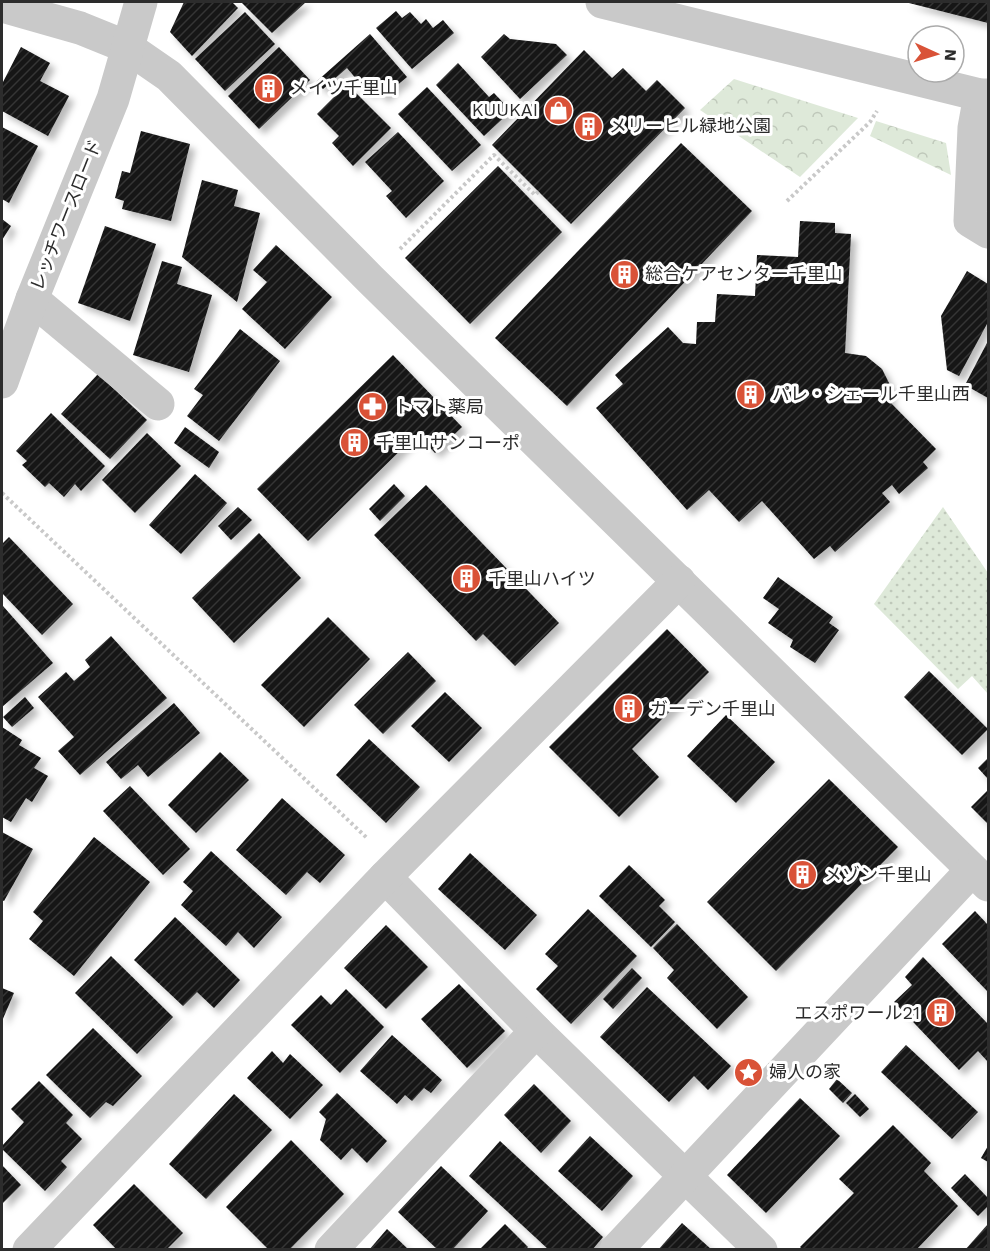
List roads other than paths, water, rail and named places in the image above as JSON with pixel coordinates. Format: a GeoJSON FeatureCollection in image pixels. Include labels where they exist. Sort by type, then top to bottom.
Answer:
{"type":"FeatureCollection","features":[{"type":"Feature","properties":{"kind":"street","name":"レッチワースロード"},"geometry":{"type":"LineString","coordinates":[[2,382],[32,299],[113,99],[141,2]]}},
{"type":"Feature","properties":{"kind":"street"},"geometry":{"type":"LineString","coordinates":[[602,2],[984,95],[974,128],[970,221],[988,232]]}},
{"type":"Feature","properties":{"kind":"street"},"geometry":{"type":"LineString","coordinates":[[2,6],[80,28],[127,48],[169,76],[370,279],[980,878],[616,1250]]}},
{"type":"Feature","properties":{"kind":"street"},"geometry":{"type":"LineString","coordinates":[[32,299],[158,404]]}},
{"type":"Feature","properties":{"kind":"street"},"geometry":{"type":"LineString","coordinates":[[29,1250],[385,877],[678,581]]}},
{"type":"Feature","properties":{"kind":"street"},"geometry":{"type":"LineString","coordinates":[[385,877],[536,1031],[761,1250]]}},
{"type":"Feature","properties":{"kind":"street"},"geometry":{"type":"LineString","coordinates":[[331,1250],[536,1031]]}},
{"type":"Feature","properties":{"kind":"place","name":"メイツ千里山"},"geometry":{"type":"Point","coordinates":[269,88]}},
{"type":"Feature","properties":{"kind":"place","name":"KUUKAI"},"geometry":{"type":"Point","coordinates":[559,110]}},
{"type":"Feature","properties":{"kind":"place","name":"メリーヒル緑地公園"},"geometry":{"type":"Point","coordinates":[588,126]}},
{"type":"Feature","properties":{"kind":"place","name":"総合ケアセンター千里山"},"geometry":{"type":"Point","coordinates":[624,274]}},
{"type":"Feature","properties":{"kind":"place","name":"パレ・シェール千里山西"},"geometry":{"type":"Point","coordinates":[751,394]}},
{"type":"Feature","properties":{"kind":"place","name":"トマト薬局"},"geometry":{"type":"Point","coordinates":[373,407]}},
{"type":"Feature","properties":{"kind":"place","name":"千里山サンコーポ"},"geometry":{"type":"Point","coordinates":[355,443]}},
{"type":"Feature","properties":{"kind":"place","name":"千里山ハイツ"},"geometry":{"type":"Point","coordinates":[467,579]}},
{"type":"Feature","properties":{"kind":"place","name":"ガーデン千里山"},"geometry":{"type":"Point","coordinates":[629,709]}},
{"type":"Feature","properties":{"kind":"place","name":"メゾン千里山"},"geometry":{"type":"Point","coordinates":[803,875]}},
{"type":"Feature","properties":{"kind":"place","name":"エスポワール21"},"geometry":{"type":"Point","coordinates":[941,1013]}},
{"type":"Feature","properties":{"kind":"place","name":"婦人の家"},"geometry":{"type":"Point","coordinates":[748,1072]}}]}
